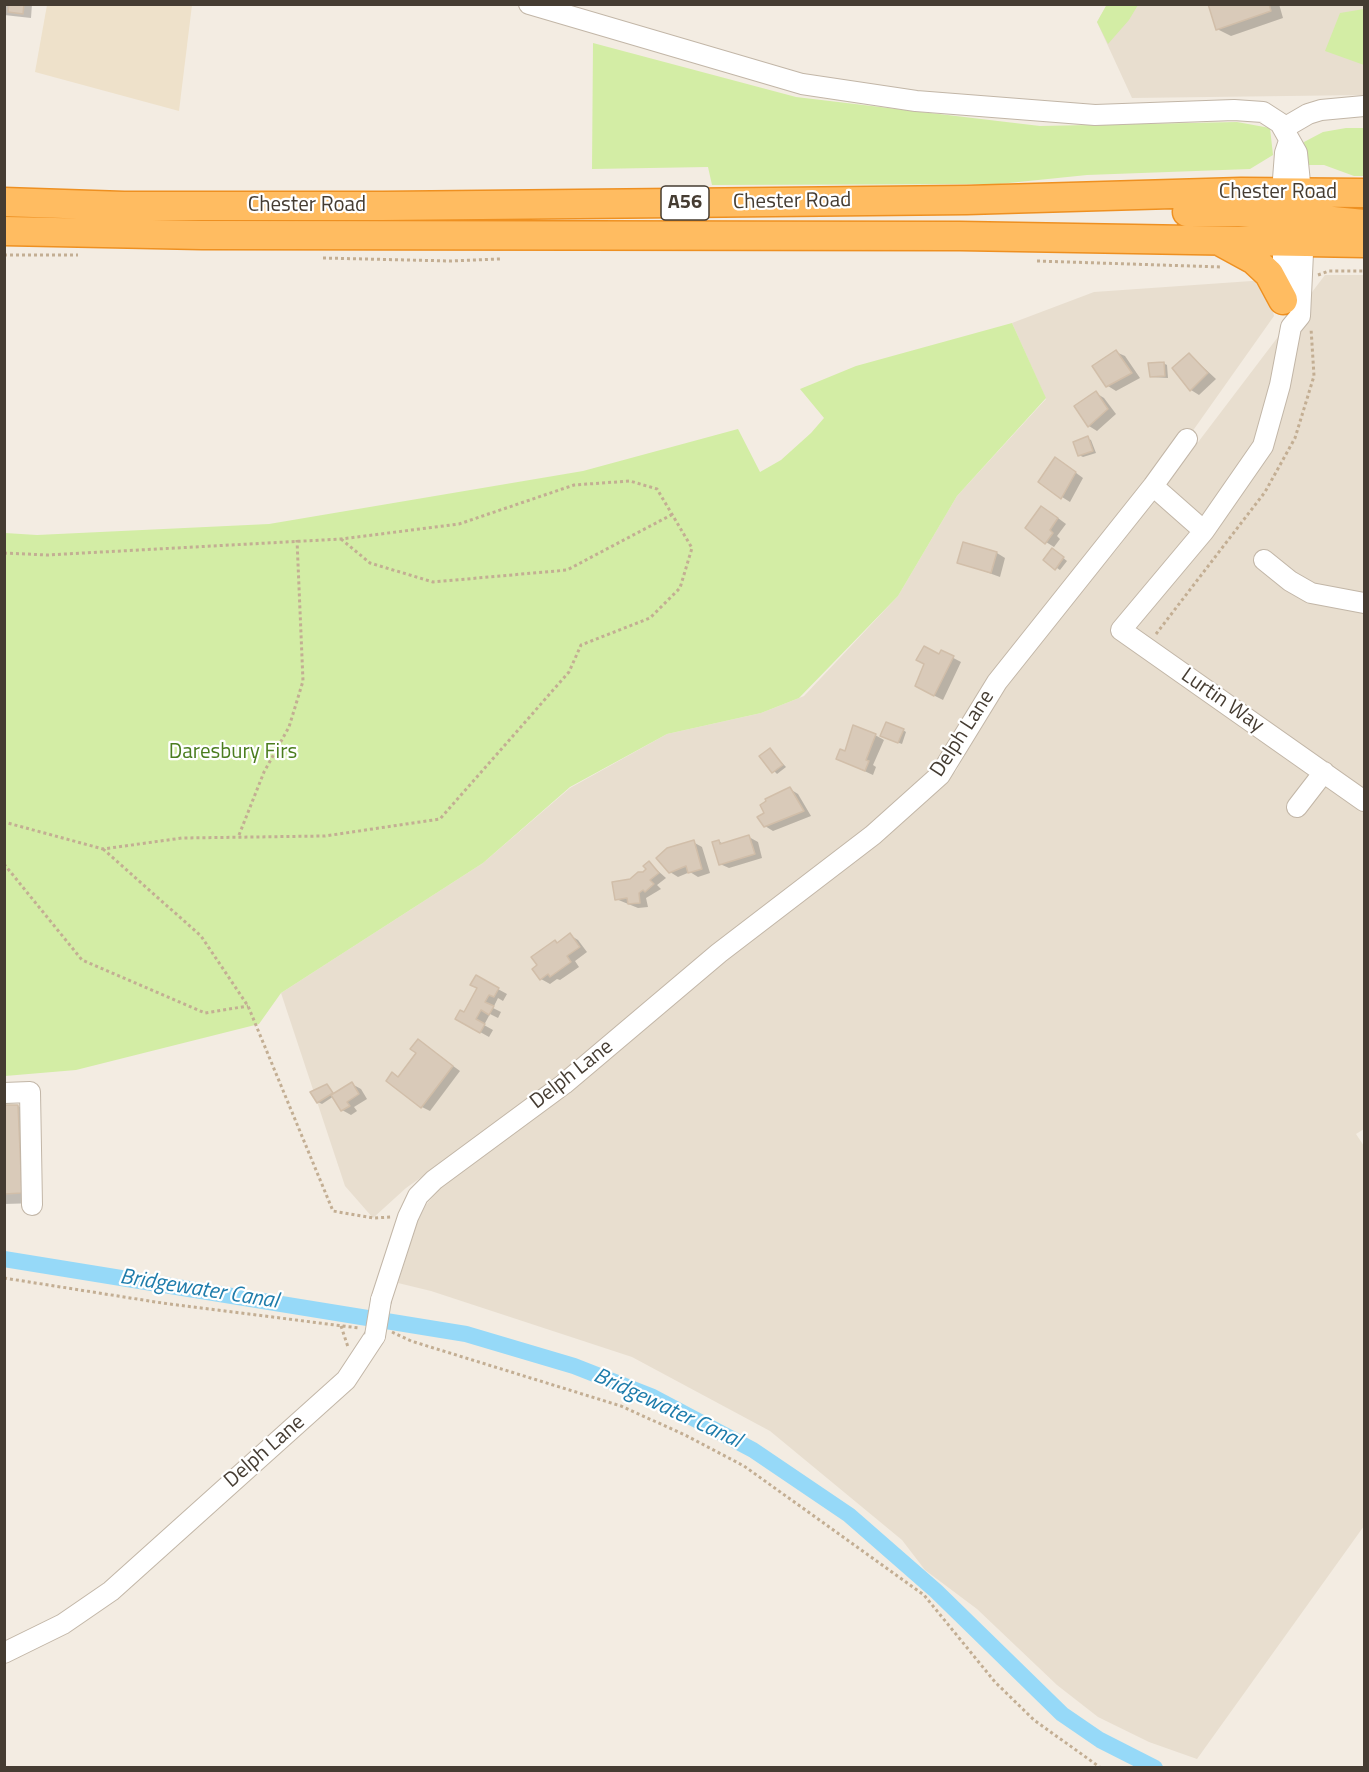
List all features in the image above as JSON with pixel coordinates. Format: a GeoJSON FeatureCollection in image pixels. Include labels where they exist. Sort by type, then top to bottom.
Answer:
{"type":"FeatureCollection","features":[{"type":"Feature","properties":{"kind":"highway","name":"Chester Road"},"geometry":{"type":"LineString","coordinates":[[4,231],[202,235],[960,236],[1217,240],[1365,193]]}},
{"type":"Feature","properties":{"kind":"highway","name":"Chester Road"},"geometry":{"type":"LineString","coordinates":[[4,202],[135,206],[383,206],[1023,198],[1293,217],[1365,243]]}},
{"type":"Feature","properties":{"kind":"highway"},"geometry":{"type":"LineString","coordinates":[[1293,217],[1365,224]]}},
{"type":"Feature","properties":{"kind":"highway"},"geometry":{"type":"LineString","coordinates":[[1217,240],[1254,260],[1269,274],[1287,314]]}},
{"type":"Feature","properties":{"kind":"street"},"geometry":{"type":"LineString","coordinates":[[529,4],[802,84],[916,100],[1095,115],[1257,111],[1275,118],[1287,135],[1285,153],[1293,217],[1300,316],[1287,314]]}},
{"type":"Feature","properties":{"kind":"street"},"geometry":{"type":"LineString","coordinates":[[1287,135],[1314,112],[1365,106]]}},
{"type":"Feature","properties":{"kind":"street"},"geometry":{"type":"LineString","coordinates":[[1153,486],[1204,531],[1263,446],[1280,385],[1293,217]]}},
{"type":"Feature","properties":{"kind":"street","name":"Delph Lane"},"geometry":{"type":"LineString","coordinates":[[4,1653],[63,1624],[111,1591],[346,1380],[373,1332],[408,1217],[418,1196],[434,1180],[564,1084],[719,953],[873,835],[940,776],[997,682],[1153,486],[1187,439]]}},
{"type":"Feature","properties":{"kind":"street","name":"Lurtin Way"},"geometry":{"type":"LineString","coordinates":[[1204,531],[1121,630],[1365,801]]}},
{"type":"Feature","properties":{"kind":"street"},"geometry":{"type":"LineString","coordinates":[[1264,560],[1290,581],[1311,593],[1334,600],[1365,603]]}},
{"type":"Feature","properties":{"kind":"street"},"geometry":{"type":"LineString","coordinates":[[1297,807],[1324,772]]}},
{"type":"Feature","properties":{"kind":"street"},"geometry":{"type":"LineString","coordinates":[[4,1093],[30,1092],[32,1205]]}},
{"type":"Feature","properties":{"kind":"path"},"geometry":{"type":"LineString","coordinates":[[1308,279],[1329,272],[1365,271]]}},
{"type":"Feature","properties":{"kind":"path"},"geometry":{"type":"LineString","coordinates":[[4,553],[47,555],[341,539],[459,524],[574,485],[630,481],[657,489],[692,548],[680,588],[650,618],[580,645],[570,672],[440,819],[325,836],[239,835],[182,838],[103,849],[4,822]]}},
{"type":"Feature","properties":{"kind":"path"},"geometry":{"type":"LineString","coordinates":[[341,539],[370,563],[434,582],[567,570],[673,514]]}},
{"type":"Feature","properties":{"kind":"path"},"geometry":{"type":"LineString","coordinates":[[239,835],[264,772],[289,727],[303,681],[297,540]]}},
{"type":"Feature","properties":{"kind":"path"},"geometry":{"type":"LineString","coordinates":[[103,849],[201,936],[248,1006],[333,1211],[373,1218],[408,1217]]}},
{"type":"Feature","properties":{"kind":"path"},"geometry":{"type":"LineString","coordinates":[[4,864],[82,960],[205,1013],[248,1006]]}},
{"type":"Feature","properties":{"kind":"path"},"geometry":{"type":"LineString","coordinates":[[4,1278],[162,1303],[373,1332],[621,1406],[685,1435],[744,1467],[924,1595],[965,1648],[1022,1708],[1052,1734],[1101,1767]]}},
{"type":"Feature","properties":{"kind":"shaded area"},"geometry":{"type":"Polygon","coordinates":[[[47,5],[192,5],[179,111],[35,72],[47,5]]]}},
{"type":"Feature","properties":{"kind":"shaded area"},"geometry":{"type":"Polygon","coordinates":[[[1107,5],[1364,5],[1364,95],[1132,98],[1097,22],[1107,5]]]}},
{"type":"Feature","properties":{"kind":"shaded area"},"geometry":{"type":"Polygon","coordinates":[[[1325,275],[1364,275],[1364,1129],[1356,1134],[1364,1146],[1364,1526],[1197,1759],[1149,1742],[1098,1717],[1057,1685],[977,1609],[925,1570],[902,1540],[770,1431],[632,1357],[431,1291],[398,1283],[417,1223],[426,1205],[439,1189],[670,1003],[406,1188],[373,1218],[345,1186],[281,993],[483,863],[570,788],[667,734],[761,713],[804,696],[898,596],[957,496],[1046,399],[1012,323],[1094,292],[1266,280],[1274,316],[1187,439],[997,682],[946,781],[956,771],[987,715],[1020,665],[1117,549],[1325,275]]]}},
{"type":"Feature","properties":{"kind":"green space"},"geometry":{"type":"Polygon","coordinates":[[[1107,4],[1138,5],[1129,20],[1108,44],[1097,22],[1107,4]]]}},
{"type":"Feature","properties":{"kind":"green space"},"geometry":{"type":"Polygon","coordinates":[[[1364,9],[1364,65],[1325,51],[1340,13],[1364,9]]]}},
{"type":"Feature","properties":{"kind":"green space"},"geometry":{"type":"Polygon","coordinates":[[[593,43],[796,97],[1040,126],[1237,122],[1270,128],[1273,155],[1250,169],[1087,175],[999,184],[712,185],[708,167],[592,169],[593,43]]]}},
{"type":"Feature","properties":{"kind":"green space"},"geometry":{"type":"Polygon","coordinates":[[[1364,128],[1364,176],[1354,176],[1324,165],[1306,165],[1304,142],[1323,132],[1364,128]]]}},
{"type":"Feature","properties":{"kind":"green space","name":"Daresbury Firs"},"geometry":{"type":"Polygon","coordinates":[[[1012,323],[1046,398],[957,496],[898,596],[799,698],[761,713],[667,734],[570,787],[483,863],[281,993],[259,1024],[76,1070],[5,1076],[5,533],[37,535],[269,524],[583,471],[738,429],[760,472],[781,460],[824,418],[800,389],[856,366],[1012,323]]]}},
{"type":"Feature","properties":{"kind":"building"},"geometry":{"type":"Polygon","coordinates":[[[9,4],[24,4],[23,14],[8,12],[9,4]]]}},
{"type":"Feature","properties":{"kind":"building"},"geometry":{"type":"Polygon","coordinates":[[[1208,4],[1269,4],[1271,11],[1216,30],[1208,4]]]}},
{"type":"Feature","properties":{"kind":"building"},"geometry":{"type":"Polygon","coordinates":[[[1116,350],[1132,373],[1106,387],[1092,366],[1116,350]]]}},
{"type":"Feature","properties":{"kind":"building"},"geometry":{"type":"Polygon","coordinates":[[[1189,353],[1208,373],[1190,391],[1172,368],[1189,353]]]}},
{"type":"Feature","properties":{"kind":"building"},"geometry":{"type":"Polygon","coordinates":[[[1164,362],[1165,376],[1150,377],[1148,363],[1164,362]]]}},
{"type":"Feature","properties":{"kind":"building"},"geometry":{"type":"Polygon","coordinates":[[[1096,391],[1108,409],[1088,427],[1074,406],[1096,391]]]}},
{"type":"Feature","properties":{"kind":"building"},"geometry":{"type":"Polygon","coordinates":[[[1088,436],[1093,451],[1078,456],[1073,442],[1088,436]]]}},
{"type":"Feature","properties":{"kind":"building"},"geometry":{"type":"Polygon","coordinates":[[[1055,457],[1076,472],[1061,499],[1038,482],[1055,457]]]}},
{"type":"Feature","properties":{"kind":"building"},"geometry":{"type":"Polygon","coordinates":[[[1041,506],[1058,518],[1050,530],[1053,533],[1045,544],[1025,528],[1041,506]]]}},
{"type":"Feature","properties":{"kind":"building"},"geometry":{"type":"Polygon","coordinates":[[[963,542],[997,552],[991,573],[957,563],[963,542]]]}},
{"type":"Feature","properties":{"kind":"building"},"geometry":{"type":"Polygon","coordinates":[[[1052,548],[1064,557],[1055,570],[1043,560],[1052,548]]]}},
{"type":"Feature","properties":{"kind":"building"},"geometry":{"type":"Polygon","coordinates":[[[924,646],[939,654],[941,650],[954,656],[934,696],[915,686],[924,664],[916,660],[924,646]]]}},
{"type":"Feature","properties":{"kind":"building"},"geometry":{"type":"Polygon","coordinates":[[[886,722],[904,729],[898,743],[880,736],[886,722]]]}},
{"type":"Feature","properties":{"kind":"building"},"geometry":{"type":"Polygon","coordinates":[[[853,725],[876,734],[866,760],[869,761],[865,771],[836,759],[840,749],[845,751],[853,725]]]}},
{"type":"Feature","properties":{"kind":"building"},"geometry":{"type":"Polygon","coordinates":[[[770,748],[783,765],[772,773],[759,756],[770,748]]]}},
{"type":"Feature","properties":{"kind":"building"},"geometry":{"type":"Polygon","coordinates":[[[790,787],[804,811],[764,827],[757,817],[764,813],[760,805],[766,801],[765,799],[790,787]]]}},
{"type":"Feature","properties":{"kind":"building"},"geometry":{"type":"Polygon","coordinates":[[[749,835],[755,854],[719,865],[712,842],[719,840],[720,844],[749,835]]]}},
{"type":"Feature","properties":{"kind":"building"},"geometry":{"type":"Polygon","coordinates":[[[694,840],[702,869],[688,873],[686,866],[669,873],[656,858],[667,848],[694,840]]]}},
{"type":"Feature","properties":{"kind":"building"},"geometry":{"type":"Polygon","coordinates":[[[649,861],[659,873],[650,880],[654,884],[645,892],[643,890],[639,893],[640,903],[628,904],[627,898],[615,900],[612,882],[630,879],[638,872],[643,872],[646,869],[643,866],[649,861]]]}},
{"type":"Feature","properties":{"kind":"building"},"geometry":{"type":"Polygon","coordinates":[[[570,933],[580,947],[567,956],[571,962],[550,977],[548,974],[540,980],[532,969],[537,965],[531,957],[555,940],[557,943],[570,933]]]}},
{"type":"Feature","properties":{"kind":"building"},"geometry":{"type":"Polygon","coordinates":[[[476,975],[499,988],[494,997],[489,995],[485,1002],[494,1006],[489,1015],[481,1010],[476,1019],[485,1024],[480,1033],[455,1019],[460,1010],[464,1012],[477,988],[470,985],[476,975]]]}},
{"type":"Feature","properties":{"kind":"building"},"geometry":{"type":"Polygon","coordinates":[[[418,1039],[453,1066],[421,1108],[386,1081],[392,1072],[398,1077],[416,1053],[410,1049],[418,1039]]]}},
{"type":"Feature","properties":{"kind":"building"},"geometry":{"type":"Polygon","coordinates":[[[352,1082],[359,1094],[347,1102],[350,1106],[341,1111],[331,1095],[352,1082]]]}},
{"type":"Feature","properties":{"kind":"building"},"geometry":{"type":"Polygon","coordinates":[[[327,1084],[333,1093],[317,1103],[310,1092],[327,1084]]]}},
{"type":"Feature","properties":{"kind":"building"},"geometry":{"type":"Polygon","coordinates":[[[4,1105],[18,1105],[22,1193],[4,1194],[4,1105]]]}},
{"type":"Feature","properties":{"kind":"waterway","name":"Bridgewater Canal"},"geometry":{"type":"LineString","coordinates":[[4,1259],[466,1334],[574,1366],[653,1397],[753,1450],[849,1515],[936,1591],[1062,1714],[1100,1740],[1155,1768]]}}]}
